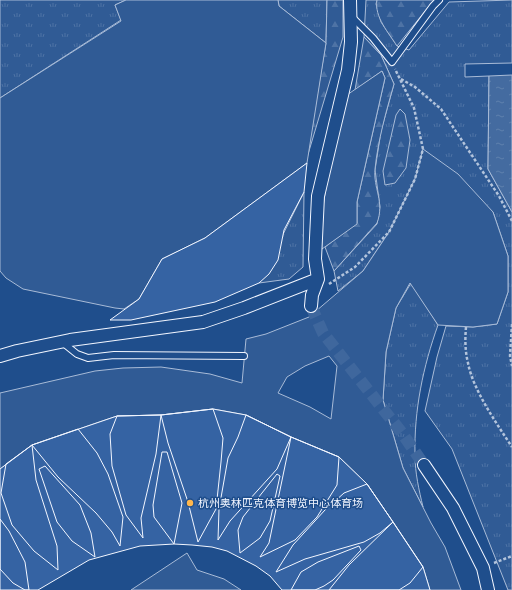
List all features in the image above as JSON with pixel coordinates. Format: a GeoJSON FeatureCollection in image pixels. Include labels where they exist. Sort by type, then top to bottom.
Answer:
{"type":"FeatureCollection","features":[{"type":"Feature","properties":{"kind":"street"},"geometry":{"type":"LineString","coordinates":[[311,301],[318,279],[315,259],[318,196],[348,70],[351,42],[350,0]]}},
{"type":"Feature","properties":{"kind":"street"},"geometry":{"type":"LineString","coordinates":[[0,356],[62,342],[203,322],[244,308],[318,279]]}},
{"type":"Feature","properties":{"kind":"street"},"geometry":{"type":"LineString","coordinates":[[424,465],[453,508],[483,568],[488,590]]}},
{"type":"Feature","properties":{"kind":"lane"},"geometry":{"type":"LineString","coordinates":[[350,15],[373,38],[392,62],[439,0]]}},
{"type":"Feature","properties":{"kind":"lane"},"geometry":{"type":"LineString","coordinates":[[62,342],[77,354],[88,358],[114,355],[244,356]]}},
{"type":"Feature","properties":{"kind":"path"},"geometry":{"type":"LineString","coordinates":[[311,301],[355,267],[389,232],[415,179],[422,149],[414,108],[392,62]]}},
{"type":"Feature","properties":{"kind":"path"},"geometry":{"type":"LineString","coordinates":[[400,79],[415,87],[441,108],[499,196],[512,221]]}},
{"type":"Feature","properties":{"kind":"path"},"geometry":{"type":"LineString","coordinates":[[512,324],[510,356],[512,366]]}},
{"type":"Feature","properties":{"kind":"path"},"geometry":{"type":"LineString","coordinates":[[466,327],[465,342],[468,364],[478,390],[512,447]]}},
{"type":"Feature","properties":{"kind":"path"},"geometry":{"type":"LineString","coordinates":[[483,568],[512,556]]}},
{"type":"Feature","properties":{"kind":"green space"},"geometry":{"type":"Polygon","coordinates":[[[0,0],[126,0],[115,5],[121,20],[0,98],[0,0]]]}},
{"type":"Feature","properties":{"kind":"green space"},"geometry":{"type":"Polygon","coordinates":[[[278,0],[327,0],[326,43],[279,6],[278,0]]]}},
{"type":"Feature","properties":{"kind":"green space"},"geometry":{"type":"Polygon","coordinates":[[[327,0],[343,0],[343,37],[306,161],[326,43],[327,0]]]}},
{"type":"Feature","properties":{"kind":"green space"},"geometry":{"type":"Polygon","coordinates":[[[366,0],[377,0],[376,4],[381,22],[397,46],[409,50],[449,2],[512,0],[512,63],[465,64],[465,77],[489,76],[488,169],[512,212],[512,590],[508,590],[452,449],[425,411],[437,357],[446,326],[473,327],[497,324],[508,292],[508,256],[493,212],[423,149],[415,179],[389,232],[363,271],[338,291],[334,271],[377,224],[380,207],[375,170],[381,131],[394,84],[381,55],[364,37],[366,0]]]}},
{"type":"Feature","properties":{"kind":"green space"},"geometry":{"type":"Polygon","coordinates":[[[377,0],[434,0],[397,46],[380,19],[377,0]]]}},
{"type":"Feature","properties":{"kind":"green space"},"geometry":{"type":"Polygon","coordinates":[[[364,37],[381,55],[394,84],[376,158],[375,176],[380,208],[377,223],[334,271],[325,247],[357,223],[357,202],[385,78],[382,71],[355,90],[364,37]]]}},
{"type":"Feature","properties":{"kind":"green space"},"geometry":{"type":"Polygon","coordinates":[[[400,109],[405,114],[410,140],[406,168],[395,183],[385,185],[383,171],[396,115],[400,109]]]}},
{"type":"Feature","properties":{"kind":"green space"},"geometry":{"type":"Polygon","coordinates":[[[304,192],[303,267],[289,279],[259,283],[304,192]]]}},
{"type":"Feature","properties":{"kind":"green space"},"geometry":{"type":"Polygon","coordinates":[[[411,283],[438,325],[420,389],[416,422],[416,468],[423,507],[403,468],[383,400],[386,352],[396,308],[411,283]]]}},
{"type":"Feature","properties":{"kind":"shaded area"},"geometry":{"type":"Polygon","coordinates":[[[126,0],[278,0],[279,6],[326,43],[307,163],[205,238],[162,259],[139,299],[124,309],[23,289],[6,278],[0,271],[0,98],[121,21],[115,5],[126,0]]]}},
{"type":"Feature","properties":{"kind":"shaded area"},"geometry":{"type":"Polygon","coordinates":[[[382,71],[385,78],[357,202],[357,224],[315,254],[341,99],[382,71]]]}},
{"type":"Feature","properties":{"kind":"shaded area"},"geometry":{"type":"Polygon","coordinates":[[[423,149],[458,174],[493,212],[508,256],[508,292],[497,324],[473,327],[438,325],[410,283],[396,308],[386,352],[383,400],[403,468],[445,547],[461,590],[430,590],[423,567],[367,484],[339,457],[291,437],[246,415],[213,409],[161,415],[117,416],[32,445],[0,469],[0,393],[95,371],[123,368],[161,367],[210,374],[242,383],[246,339],[266,334],[309,317],[363,271],[389,232],[415,179],[423,149]],[[329,356],[305,366],[287,377],[278,393],[310,407],[331,419],[337,366],[329,356]]]}},
{"type":"Feature","properties":{"kind":"shaded area"},"geometry":{"type":"Polygon","coordinates":[[[187,553],[197,570],[224,579],[241,590],[131,590],[187,553]]]}},
{"type":"Feature","properties":{"kind":"water"},"geometry":{"type":"Polygon","coordinates":[[[512,75],[512,212],[488,169],[489,76],[512,75]]]}},
{"type":"Feature","properties":{"kind":"building"},"geometry":{"type":"Polygon","coordinates":[[[307,163],[304,192],[284,230],[278,260],[269,274],[259,283],[215,302],[131,320],[110,320],[139,299],[162,259],[205,238],[307,163]]]}},
{"type":"Feature","properties":{"kind":"building","name":"杭州奥林匹克体育博览中心体育场"},"geometry":{"type":"Polygon","coordinates":[[[213,409],[246,415],[291,437],[339,457],[367,484],[393,522],[423,567],[430,590],[282,590],[270,576],[256,566],[227,551],[212,547],[174,544],[140,546],[89,560],[38,590],[0,590],[0,469],[32,445],[117,416],[161,415],[213,409]]]}},
{"type":"Feature","properties":{"kind":"building"},"geometry":{"type":"Polygon","coordinates":[[[213,409],[223,438],[216,509],[198,542],[188,502],[168,443],[161,415],[213,409]]]}},
{"type":"Feature","properties":{"kind":"building"},"geometry":{"type":"Polygon","coordinates":[[[161,415],[156,454],[141,518],[143,538],[126,515],[112,466],[110,434],[117,416],[161,415]]]}},
{"type":"Feature","properties":{"kind":"building"},"geometry":{"type":"Polygon","coordinates":[[[246,415],[291,437],[277,469],[230,521],[218,540],[219,509],[228,458],[246,415]]]}},
{"type":"Feature","properties":{"kind":"building"},"geometry":{"type":"Polygon","coordinates":[[[78,429],[97,453],[108,474],[123,517],[120,546],[112,532],[96,513],[58,477],[32,445],[78,429]]]}},
{"type":"Feature","properties":{"kind":"building"},"geometry":{"type":"Polygon","coordinates":[[[291,437],[339,457],[337,485],[317,517],[295,540],[260,557],[269,543],[291,437]]]}},
{"type":"Feature","properties":{"kind":"building"},"geometry":{"type":"Polygon","coordinates":[[[32,445],[36,480],[57,546],[58,570],[34,551],[12,525],[1,493],[6,464],[32,445]]]}},
{"type":"Feature","properties":{"kind":"building"},"geometry":{"type":"Polygon","coordinates":[[[162,452],[167,452],[182,503],[174,544],[154,517],[153,505],[162,452]]]}},
{"type":"Feature","properties":{"kind":"building"},"geometry":{"type":"Polygon","coordinates":[[[45,466],[80,505],[91,533],[95,557],[72,541],[57,522],[39,469],[45,466]]]}},
{"type":"Feature","properties":{"kind":"building"},"geometry":{"type":"Polygon","coordinates":[[[277,474],[280,476],[270,521],[260,538],[240,553],[238,530],[243,517],[277,474]]]}},
{"type":"Feature","properties":{"kind":"building"},"geometry":{"type":"Polygon","coordinates":[[[367,484],[393,522],[380,533],[364,542],[305,559],[276,572],[293,545],[325,510],[344,493],[367,484]]]}},
{"type":"Feature","properties":{"kind":"building"},"geometry":{"type":"Polygon","coordinates":[[[0,519],[9,531],[25,562],[29,590],[25,590],[13,583],[0,569],[0,519]]]}},
{"type":"Feature","properties":{"kind":"building"},"geometry":{"type":"Polygon","coordinates":[[[393,522],[423,567],[410,583],[399,590],[329,590],[349,565],[393,522]]]}},
{"type":"Feature","properties":{"kind":"building"},"geometry":{"type":"Polygon","coordinates":[[[359,546],[361,550],[333,580],[324,586],[315,590],[291,590],[301,572],[318,562],[359,546]]]}},
{"type":"Feature","properties":{"kind":"tunnel"},"geometry":{"type":"LineString","coordinates":[[311,306],[323,333],[402,433],[424,465]]}},
{"type":"Feature","properties":{"kind":"place","name":"杭州奥林匹克体育博览中心体育场"},"geometry":{"type":"Point","coordinates":[190,503]}}]}
